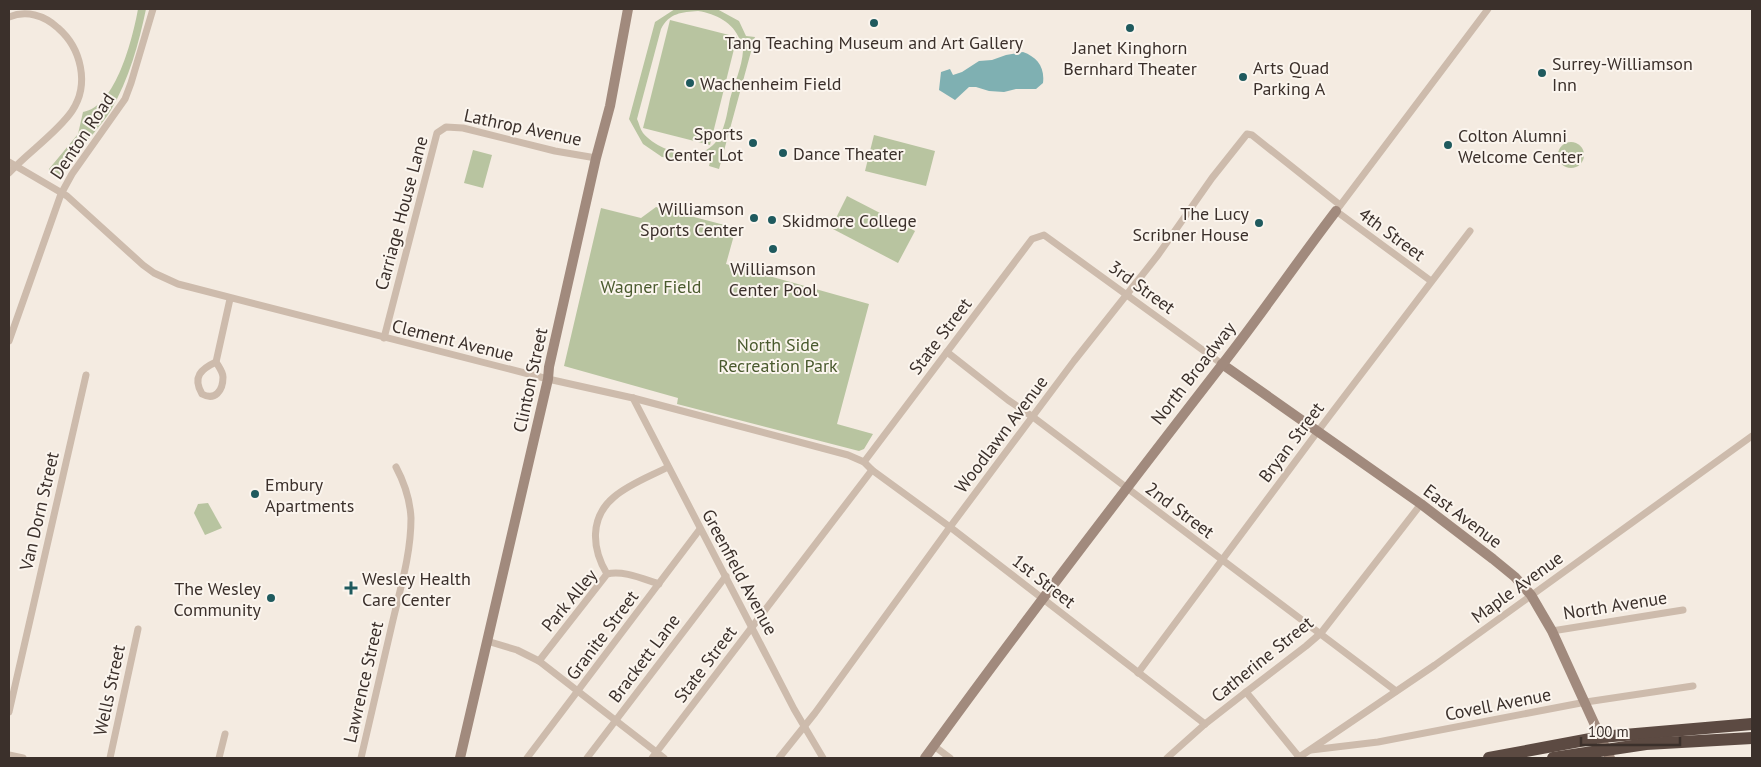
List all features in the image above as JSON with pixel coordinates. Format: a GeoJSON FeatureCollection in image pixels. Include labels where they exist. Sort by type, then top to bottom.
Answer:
{"type":"FeatureCollection","features":[{"type":"Feature","properties":{"kind":"highway"},"geometry":{"type":"LineString","coordinates":[[1489,758],[1601,737],[1752,724]]}},
{"type":"Feature","properties":{"kind":"highway"},"geometry":{"type":"LineString","coordinates":[[1553,758],[1609,754],[1680,741],[1752,738]]}},
{"type":"Feature","properties":{"kind":"street","name":"Denton Road"},"geometry":{"type":"LineString","coordinates":[[9,341],[61,194],[72,174],[125,99],[153,9]]}},
{"type":"Feature","properties":{"kind":"street","name":"Clinton Street"},"geometry":{"type":"LineString","coordinates":[[460,758],[548,379],[549,367],[596,158],[610,106],[628,9]]}},
{"type":"Feature","properties":{"kind":"street","name":"North Broadway"},"geometry":{"type":"LineString","coordinates":[[925,758],[1042,598],[1222,364],[1488,9]]}},
{"type":"Feature","properties":{"kind":"street"},"geometry":{"type":"LineString","coordinates":[[9,17],[27,13],[46,18],[57,27],[76,50],[81,67],[82,81],[73,110],[64,121],[12,164],[9,173]]}},
{"type":"Feature","properties":{"kind":"street","name":"Lathrop Avenue"},"geometry":{"type":"LineString","coordinates":[[444,129],[446,127],[463,128],[555,151],[596,158]]}},
{"type":"Feature","properties":{"kind":"street","name":"Carriage House Lane"},"geometry":{"type":"LineString","coordinates":[[384,338],[432,145],[436,133],[444,129]]}},
{"type":"Feature","properties":{"kind":"street","name":"Woodlawn Avenue"},"geometry":{"type":"LineString","coordinates":[[779,758],[1074,361],[1158,255],[1212,178],[1247,134],[1252,134]]}},
{"type":"Feature","properties":{"kind":"street","name":"4th Street"},"geometry":{"type":"LineString","coordinates":[[1252,134],[1338,208],[1431,281]]}},
{"type":"Feature","properties":{"kind":"street","name":"Clement Avenue"},"geometry":{"type":"LineString","coordinates":[[12,164],[66,196],[154,273],[183,286],[548,379],[633,398],[848,455],[864,462]]}},
{"type":"Feature","properties":{"kind":"street","name":"Bryan Street"},"geometry":{"type":"LineString","coordinates":[[1138,673],[1470,231]]}},
{"type":"Feature","properties":{"kind":"street","name":"3rd Street"},"geometry":{"type":"LineString","coordinates":[[1044,235],[1222,364]]}},
{"type":"Feature","properties":{"kind":"street","name":"State Street"},"geometry":{"type":"LineString","coordinates":[[864,462],[1032,239],[1044,235]]}},
{"type":"Feature","properties":{"kind":"street"},"geometry":{"type":"LineString","coordinates":[[216,362],[204,369],[197,378],[202,394],[209,397],[219,393],[221,388],[223,376],[216,362],[230,298]]}},
{"type":"Feature","properties":{"kind":"street","name":"2nd Street"},"geometry":{"type":"LineString","coordinates":[[947,352],[1008,400],[1033,416],[1396,691]]}},
{"type":"Feature","properties":{"kind":"street","name":"East Avenue"},"geometry":{"type":"LineString","coordinates":[[1222,364],[1421,504],[1493,559],[1531,595],[1552,631],[1609,754]]}},
{"type":"Feature","properties":{"kind":"street","name":"Van Dorn Street"},"geometry":{"type":"LineString","coordinates":[[9,712],[12,681],[86,375]]}},
{"type":"Feature","properties":{"kind":"street","name":"Greenfield Avenue"},"geometry":{"type":"LineString","coordinates":[[633,398],[700,529],[804,726],[823,758]]}},
{"type":"Feature","properties":{"kind":"street","name":"Maple Avenue"},"geometry":{"type":"LineString","coordinates":[[1298,758],[1396,691],[1752,436]]}},
{"type":"Feature","properties":{"kind":"street","name":"1st Street"},"geometry":{"type":"LineString","coordinates":[[864,462],[1205,724]]}},
{"type":"Feature","properties":{"kind":"street","name":"Lawrence Street"},"geometry":{"type":"LineString","coordinates":[[361,758],[409,548],[411,517],[404,486],[396,467]]}},
{"type":"Feature","properties":{"kind":"street"},"geometry":{"type":"LineString","coordinates":[[607,574],[596,551],[594,536],[597,522],[604,506],[615,496],[668,467]]}},
{"type":"Feature","properties":{"kind":"street","name":"State Street"},"geometry":{"type":"LineString","coordinates":[[654,755],[872,470]]}},
{"type":"Feature","properties":{"kind":"street","name":"Catherine Street"},"geometry":{"type":"LineString","coordinates":[[1167,758],[1205,724],[1321,633],[1421,504]]}},
{"type":"Feature","properties":{"kind":"street","name":"Granite Street"},"geometry":{"type":"LineString","coordinates":[[527,758],[700,529]]}},
{"type":"Feature","properties":{"kind":"street","name":"Park Alley"},"geometry":{"type":"LineString","coordinates":[[539,661],[607,574],[630,575],[659,584]]}},
{"type":"Feature","properties":{"kind":"street","name":"Brackett Lane"},"geometry":{"type":"LineString","coordinates":[[586,758],[726,576]]}},
{"type":"Feature","properties":{"kind":"street","name":"North Avenue"},"geometry":{"type":"LineString","coordinates":[[1552,631],[1683,610]]}},
{"type":"Feature","properties":{"kind":"street","name":"Wells Street"},"geometry":{"type":"LineString","coordinates":[[110,758],[138,628]]}},
{"type":"Feature","properties":{"kind":"street"},"geometry":{"type":"LineString","coordinates":[[487,641],[517,650],[539,661],[616,720],[654,755],[664,758]]}},
{"type":"Feature","properties":{"kind":"street","name":"Covell Avenue"},"geometry":{"type":"LineString","coordinates":[[1308,750],[1378,742],[1586,702],[1693,686]]}},
{"type":"Feature","properties":{"kind":"street"},"geometry":{"type":"LineString","coordinates":[[1246,692],[1298,758]]}},
{"type":"Feature","properties":{"kind":"street"},"geometry":{"type":"LineString","coordinates":[[219,758],[225,734]]}},
{"type":"Feature","properties":{"kind":"street"},"geometry":{"type":"LineString","coordinates":[[934,746],[950,758]]}},
{"type":"Feature","properties":{"kind":"street"},"geometry":{"type":"LineString","coordinates":[[9,755],[23,758]]}},
{"type":"Feature","properties":{"kind":"green space"},"geometry":{"type":"Polygon","coordinates":[[[138,9],[146,9],[133,61],[123,86],[103,122],[57,179],[50,173],[49,169],[78,134],[83,112],[95,107],[105,98],[114,85],[127,53],[138,9]]]}},
{"type":"Feature","properties":{"kind":"green space"},"geometry":{"type":"Polygon","coordinates":[[[675,9],[717,9],[739,21],[746,36],[755,37],[719,169],[709,166],[712,154],[691,160],[662,157],[643,144],[629,119],[655,22],[675,9]],[[705,12],[676,14],[664,24],[661,29],[637,119],[642,131],[650,140],[668,150],[679,153],[699,153],[715,143],[725,122],[740,69],[743,50],[737,34],[723,20],[705,12]]]}},
{"type":"Feature","properties":{"kind":"green space","name":"Wachenheim Field"},"geometry":{"type":"Polygon","coordinates":[[[670,20],[737,37],[710,145],[643,128],[670,20]]]}},
{"type":"Feature","properties":{"kind":"green space"},"geometry":{"type":"Polygon","coordinates":[[[874,135],[935,151],[926,186],[865,171],[874,135]]]}},
{"type":"Feature","properties":{"kind":"green space"},"geometry":{"type":"Polygon","coordinates":[[[1571,142],[1580,146],[1584,155],[1580,164],[1571,168],[1562,164],[1558,155],[1562,146],[1571,142]]]}},
{"type":"Feature","properties":{"kind":"green space"},"geometry":{"type":"Polygon","coordinates":[[[473,150],[492,155],[483,188],[464,183],[473,150]]]}},
{"type":"Feature","properties":{"kind":"green space"},"geometry":{"type":"Polygon","coordinates":[[[847,196],[915,231],[898,263],[831,228],[847,196]]]}},
{"type":"Feature","properties":{"kind":"green space"},"geometry":{"type":"Polygon","coordinates":[[[656,207],[736,228],[726,264],[869,304],[837,424],[873,434],[864,449],[859,451],[677,404],[678,398],[564,366],[601,208],[641,218],[656,207]]]}},
{"type":"Feature","properties":{"kind":"green space"},"geometry":{"type":"Polygon","coordinates":[[[208,503],[222,528],[205,535],[194,513],[198,504],[208,503]]]}},
{"type":"Feature","properties":{"kind":"water"},"geometry":{"type":"Polygon","coordinates":[[[1023,52],[1039,63],[1043,72],[1043,83],[1036,89],[1016,89],[1004,92],[969,87],[955,100],[939,90],[941,72],[950,69],[953,75],[962,72],[979,61],[992,60],[1023,52]]]}},
{"type":"Feature","properties":{"kind":"place","name":"Tang Teaching Museum and Art Gallery"},"geometry":{"type":"Point","coordinates":[874,23]}},
{"type":"Feature","properties":{"kind":"place","name":"Janet Kinghorn Bernhard Theater"},"geometry":{"type":"Point","coordinates":[1130,28]}},
{"type":"Feature","properties":{"kind":"place","name":"Surrey-Williamson Inn"},"geometry":{"type":"Point","coordinates":[1542,73]}},
{"type":"Feature","properties":{"kind":"place","name":"Arts Quad Parking A"},"geometry":{"type":"Point","coordinates":[1243,77]}},
{"type":"Feature","properties":{"kind":"place","name":"Wachenheim Field"},"geometry":{"type":"Point","coordinates":[690,83]}},
{"type":"Feature","properties":{"kind":"place","name":"Sports Center Lot"},"geometry":{"type":"Point","coordinates":[753,143]}},
{"type":"Feature","properties":{"kind":"place","name":"Colton Alumni Welcome Center"},"geometry":{"type":"Point","coordinates":[1448,145]}},
{"type":"Feature","properties":{"kind":"place","name":"Dance Theater"},"geometry":{"type":"Point","coordinates":[783,153]}},
{"type":"Feature","properties":{"kind":"place","name":"Williamson Sports Center"},"geometry":{"type":"Point","coordinates":[754,218]}},
{"type":"Feature","properties":{"kind":"place","name":"Skidmore College"},"geometry":{"type":"Point","coordinates":[772,220]}},
{"type":"Feature","properties":{"kind":"place","name":"The Lucy Scribner House"},"geometry":{"type":"Point","coordinates":[1259,223]}},
{"type":"Feature","properties":{"kind":"place","name":"Williamson Center Pool"},"geometry":{"type":"Point","coordinates":[773,249]}},
{"type":"Feature","properties":{"kind":"place","name":"Embury Apartments"},"geometry":{"type":"Point","coordinates":[255,494]}},
{"type":"Feature","properties":{"kind":"place","name":"Wesley Health Care Center"},"geometry":{"type":"Point","coordinates":[351,588]}},
{"type":"Feature","properties":{"kind":"place","name":"The Wesley Community"},"geometry":{"type":"Point","coordinates":[271,598]}},
{"type":"Feature","properties":{"kind":"park label","name":"Wagner Field"},"geometry":{"type":"Point","coordinates":[651,286]}},
{"type":"Feature","properties":{"kind":"park label","name":"North Side Recreation Park"},"geometry":{"type":"Point","coordinates":[778,354]}}]}
